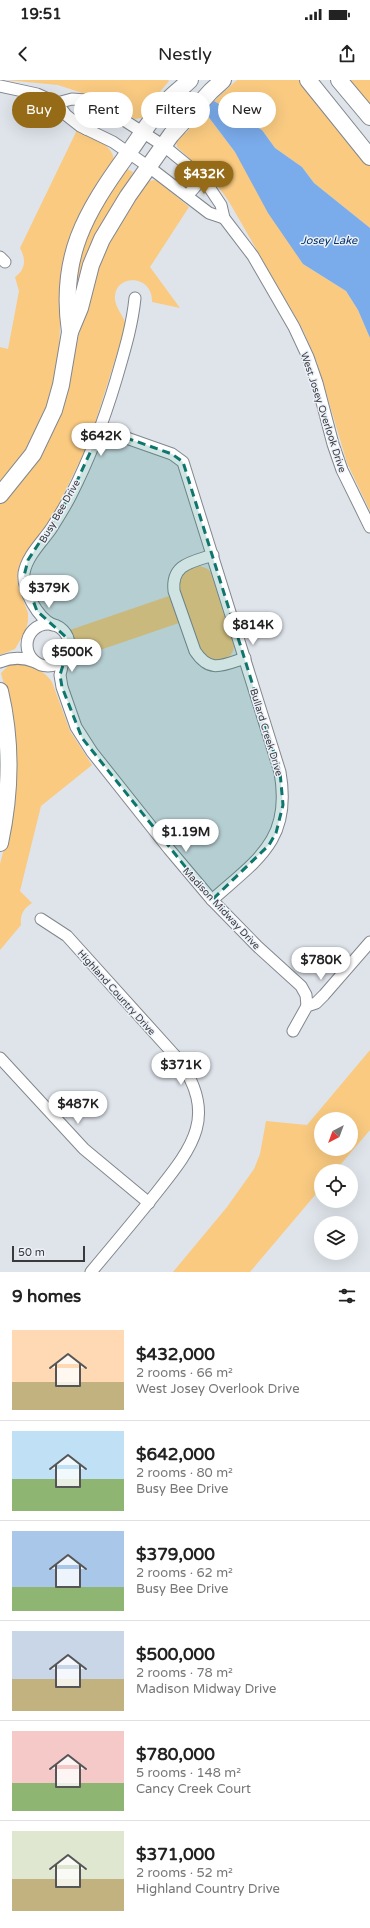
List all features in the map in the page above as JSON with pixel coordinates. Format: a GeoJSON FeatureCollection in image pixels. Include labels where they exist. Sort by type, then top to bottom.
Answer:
{"type":"FeatureCollection","features":[{"type":"Feature","properties":{"kind":"street"},"geometry":{"type":"LineString","coordinates":[[70,332],[66,306],[67,288],[74,249],[93,206],[143,132],[168,100],[190,80]]}},
{"type":"Feature","properties":{"kind":"street"},"geometry":{"type":"LineString","coordinates":[[0,495],[33,454],[44,433],[61,385],[70,332],[80,308],[91,265],[102,239],[128,196],[179,125],[223,80]]}},
{"type":"Feature","properties":{"kind":"street"},"geometry":{"type":"LineString","coordinates":[[308,80],[370,157]]}},
{"type":"Feature","properties":{"kind":"street"},"geometry":{"type":"LineString","coordinates":[[339,80],[370,117]]}},
{"type":"Feature","properties":{"kind":"street"},"geometry":{"type":"LineString","coordinates":[[0,86],[28,92]]}},
{"type":"Feature","properties":{"kind":"street"},"geometry":{"type":"LineString","coordinates":[[66,115],[86,129],[113,142],[129,152],[209,213],[224,218]]}},
{"type":"Feature","properties":{"kind":"street","name":"West Josey Overlook Drive"},"geometry":{"type":"LineString","coordinates":[[133,126],[164,146],[203,178],[222,205],[224,218],[253,256],[294,327],[308,357],[342,470],[370,527]]}},
{"type":"Feature","properties":{"kind":"street"},"geometry":{"type":"LineString","coordinates":[[187,196],[203,178]]}},
{"type":"Feature","properties":{"kind":"street","name":"Busy Bee Drive"},"geometry":{"type":"LineString","coordinates":[[53,625],[43,620],[34,607],[24,582],[26,565],[51,529],[71,494],[101,429],[132,326],[135,298]]}},
{"type":"Feature","properties":{"kind":"street","name":"Bullard Creek Drive"},"geometry":{"type":"LineString","coordinates":[[101,429],[172,454],[183,462],[280,772],[283,805],[278,827],[269,845],[247,868],[212,900]]}},
{"type":"Feature","properties":{"kind":"street"},"geometry":{"type":"LineString","coordinates":[[213,555],[187,563],[180,568],[175,574],[173,582],[174,591],[195,651],[200,659],[207,664],[214,666],[245,658]]}},
{"type":"Feature","properties":{"kind":"street"},"geometry":{"type":"LineString","coordinates":[[34,607],[28,651],[38,663]]}},
{"type":"Feature","properties":{"kind":"street"},"geometry":{"type":"LineString","coordinates":[[53,625],[59,628],[67,638],[67,652],[64,658],[53,665],[38,663],[28,659],[5,660],[40,626],[53,625]]}},
{"type":"Feature","properties":{"kind":"street","name":"Madison Midway Drive"},"geometry":{"type":"LineString","coordinates":[[64,658],[60,675],[62,687],[82,738],[169,849],[212,900],[248,937],[300,986],[306,995],[307,1006]]}},
{"type":"Feature","properties":{"kind":"street","name":"Madison Midway Drive"},"geometry":{"type":"LineString","coordinates":[[38,663],[53,674],[62,687]]}},
{"type":"Feature","properties":{"kind":"street"},"geometry":{"type":"LineString","coordinates":[[0,691],[6,720],[9,753],[6,816],[0,843]]}},
{"type":"Feature","properties":{"kind":"street","name":"Highland Country Drive"},"geometry":{"type":"LineString","coordinates":[[41,919],[67,936],[178,1060],[194,1086],[199,1110],[195,1137],[180,1163],[149,1203],[91,1272]]}},
{"type":"Feature","properties":{"kind":"street"},"geometry":{"type":"LineString","coordinates":[[293,1031],[307,1006],[316,1002],[324,995],[370,942]]}},
{"type":"Feature","properties":{"kind":"street"},"geometry":{"type":"LineString","coordinates":[[0,1058],[84,1149],[149,1203]]}},
{"type":"Feature","properties":{"kind":"highlighted area"},"geometry":{"type":"Polygon","coordinates":[[[101,429],[172,454],[183,462],[280,772],[283,805],[276,833],[269,845],[212,900],[82,738],[62,687],[60,675],[67,652],[67,638],[37,611],[24,576],[28,560],[71,494],[101,429]]]}},
{"type":"Feature","properties":{"kind":"shaded area"},"geometry":{"type":"Polygon","coordinates":[[[6,80],[169,81],[160,92],[141,92],[141,118],[135,119],[133,118],[133,92],[79,92],[58,85],[6,80]]]}},
{"type":"Feature","properties":{"kind":"shaded area"},"geometry":{"type":"Polygon","coordinates":[[[237,80],[301,80],[370,163],[370,228],[314,183],[302,167],[275,148],[262,130],[259,128],[276,128],[276,92],[224,92],[237,80]]]}},
{"type":"Feature","properties":{"kind":"shaded area"},"geometry":{"type":"Polygon","coordinates":[[[349,80],[370,80],[370,105],[349,80]]]}},
{"type":"Feature","properties":{"kind":"shaded area"},"geometry":{"type":"Polygon","coordinates":[[[218,97],[218,103],[214,101],[218,97]]]}},
{"type":"Feature","properties":{"kind":"shaded area"},"geometry":{"type":"Polygon","coordinates":[[[210,119],[235,152],[303,264],[346,291],[358,310],[370,338],[370,511],[347,463],[317,362],[303,330],[228,200],[214,181],[177,147],[176,140],[181,132],[186,133],[190,128],[210,128],[210,119]]]}},
{"type":"Feature","properties":{"kind":"shaded area"},"geometry":{"type":"Polygon","coordinates":[[[77,130],[100,141],[109,149],[114,159],[61,293],[59,356],[55,381],[43,418],[29,448],[0,485],[0,347],[8,349],[19,291],[15,277],[19,274],[24,264],[20,248],[77,130]]]}},
{"type":"Feature","properties":{"kind":"shaded area"},"geometry":{"type":"Polygon","coordinates":[[[127,169],[133,172],[74,306],[72,282],[81,244],[120,174],[127,169]]]}},
{"type":"Feature","properties":{"kind":"shaded area"},"geometry":{"type":"Polygon","coordinates":[[[154,180],[159,182],[189,207],[150,267],[180,308],[152,302],[151,293],[147,286],[141,282],[134,280],[127,281],[121,284],[117,289],[115,296],[116,304],[126,325],[89,442],[55,512],[20,563],[17,574],[18,586],[28,613],[28,621],[26,630],[15,649],[0,655],[0,504],[14,490],[74,353],[101,253],[146,182],[154,180]]]}},
{"type":"Feature","properties":{"kind":"shaded area"},"geometry":{"type":"Polygon","coordinates":[[[200,566],[208,569],[211,573],[234,646],[230,656],[215,662],[200,654],[178,587],[180,578],[184,573],[200,566]]]}},
{"type":"Feature","properties":{"kind":"shaded area"},"geometry":{"type":"Polygon","coordinates":[[[169,596],[179,623],[65,662],[71,646],[67,631],[169,596]]]}},
{"type":"Feature","properties":{"kind":"shaded area"},"geometry":{"type":"Polygon","coordinates":[[[16,663],[36,668],[45,674],[52,682],[70,731],[92,765],[41,806],[20,891],[32,903],[23,912],[21,925],[0,950],[0,864],[7,837],[7,697],[1,673],[9,665],[16,663]]]}},
{"type":"Feature","properties":{"kind":"shaded area"},"geometry":{"type":"Polygon","coordinates":[[[370,1050],[370,1130],[358,1144],[358,1112],[318,1112],[370,1050]]]}},
{"type":"Feature","properties":{"kind":"shaded area"},"geometry":{"type":"Polygon","coordinates":[[[314,1117],[314,1156],[348,1156],[341,1164],[314,1164],[314,1196],[250,1272],[173,1272],[227,1207],[254,1169],[260,1154],[266,1121],[307,1125],[314,1117]]]}},
{"type":"Feature","properties":{"kind":"water","name":"Josey Lake"},"geometry":{"type":"Polygon","coordinates":[[[214,101],[218,103],[218,128],[259,128],[262,130],[275,148],[302,167],[314,183],[370,228],[370,338],[358,310],[346,291],[303,264],[268,213],[235,152],[210,119],[210,105],[214,101]]]}},
{"type":"Feature","properties":{"kind":"waterway"},"geometry":{"type":"LineString","coordinates":[[186,89],[189,92]]}}]}
